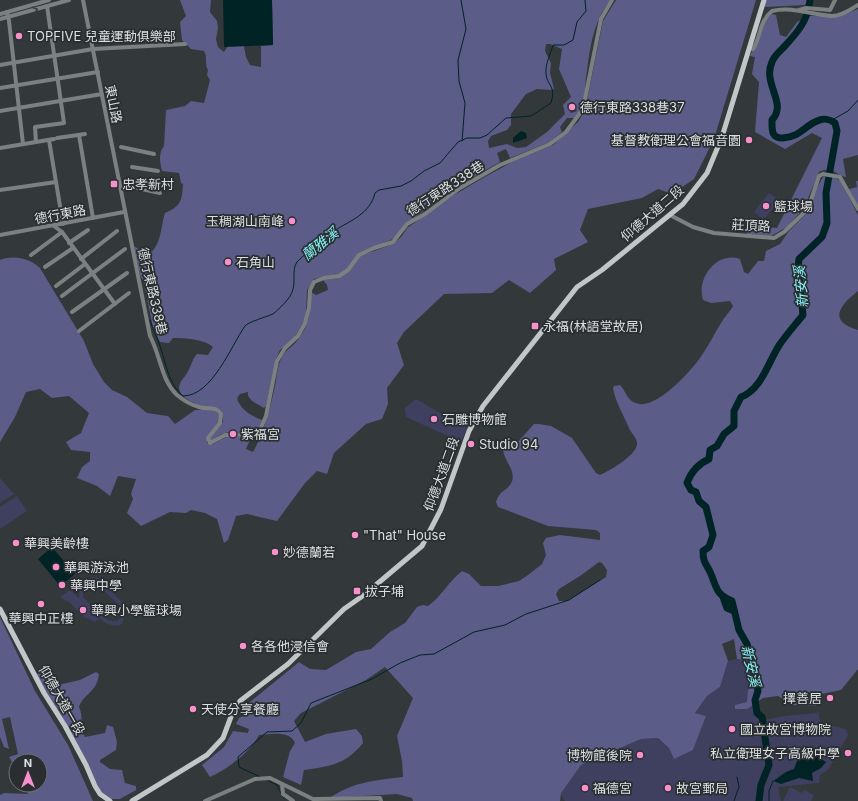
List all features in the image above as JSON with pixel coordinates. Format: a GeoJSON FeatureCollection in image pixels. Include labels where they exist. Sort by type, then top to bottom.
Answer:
{"type":"FeatureCollection","features":[{"type":"Feature","properties":{"kind":"main road","name":"仰德大道二段"},"geometry":{"type":"LineString","coordinates":[[132,801],[207,755],[223,738],[232,714],[240,701],[288,664],[344,609],[364,595],[422,546],[441,509],[469,431],[483,406],[577,287],[683,204],[707,173],[722,137],[764,0]]}},
{"type":"Feature","properties":{"kind":"main road","name":"仰德大道一段"},"geometry":{"type":"LineString","coordinates":[[0,609],[44,693],[65,726],[86,765],[95,786],[109,801]]}},
{"type":"Feature","properties":{"kind":"street"},"geometry":{"type":"LineString","coordinates":[[0,14],[49,0]]}},
{"type":"Feature","properties":{"kind":"street"},"geometry":{"type":"LineString","coordinates":[[0,19],[69,0]]}},
{"type":"Feature","properties":{"kind":"street","name":"東山路"},"geometry":{"type":"LineString","coordinates":[[83,0],[124,212]]}},
{"type":"Feature","properties":{"kind":"street","name":"德行東路338巷"},"geometry":{"type":"LineString","coordinates":[[124,212],[150,336],[157,348],[161,366],[169,384],[178,395],[191,404],[202,408],[216,408],[220,412],[221,420],[208,438],[209,443],[227,434],[251,434],[258,432],[266,416],[277,361],[285,348],[298,336],[306,323],[310,290],[314,282],[324,278],[339,276],[348,270],[359,255],[393,242],[407,224],[426,214],[460,188],[500,165],[550,144],[566,132],[583,109],[600,19],[612,0]]}},
{"type":"Feature","properties":{"kind":"street"},"geometry":{"type":"LineString","coordinates":[[812,11],[830,10],[835,0]]}},
{"type":"Feature","properties":{"kind":"street"},"geometry":{"type":"LineString","coordinates":[[36,142],[35,127],[64,123],[47,6]]}},
{"type":"Feature","properties":{"kind":"street"},"geometry":{"type":"LineString","coordinates":[[749,48],[753,49],[756,44],[764,20],[768,15],[777,10],[805,10],[833,16],[847,12],[858,6]]}},
{"type":"Feature","properties":{"kind":"street"},"geometry":{"type":"LineString","coordinates":[[7,12],[23,144]]}},
{"type":"Feature","properties":{"kind":"street"},"geometry":{"type":"LineString","coordinates":[[0,65],[93,50],[185,44]]}},
{"type":"Feature","properties":{"kind":"street"},"geometry":{"type":"LineString","coordinates":[[0,88],[98,72]]}},
{"type":"Feature","properties":{"kind":"street"},"geometry":{"type":"LineString","coordinates":[[0,111],[102,94]]}},
{"type":"Feature","properties":{"kind":"street"},"geometry":{"type":"LineString","coordinates":[[0,148],[85,134]]}},
{"type":"Feature","properties":{"kind":"street"},"geometry":{"type":"LineString","coordinates":[[79,135],[93,218]]}},
{"type":"Feature","properties":{"kind":"street"},"geometry":{"type":"LineString","coordinates":[[53,139],[56,182],[63,224]]}},
{"type":"Feature","properties":{"kind":"street"},"geometry":{"type":"LineString","coordinates":[[121,147],[154,154]]}},
{"type":"Feature","properties":{"kind":"street"},"geometry":{"type":"LineString","coordinates":[[132,167],[158,171]]}},
{"type":"Feature","properties":{"kind":"street","name":"莊頂路"},"geometry":{"type":"LineString","coordinates":[[670,215],[693,227],[714,233],[774,238],[784,232],[808,209],[819,176],[823,174],[836,175],[842,180],[858,209]]}},
{"type":"Feature","properties":{"kind":"street"},"geometry":{"type":"LineString","coordinates":[[0,190],[56,182]]}},
{"type":"Feature","properties":{"kind":"street"},"geometry":{"type":"LineString","coordinates":[[128,186],[160,193]]}},
{"type":"Feature","properties":{"kind":"street","name":"德行東路"},"geometry":{"type":"LineString","coordinates":[[0,236],[124,212]]}},
{"type":"Feature","properties":{"kind":"street"},"geometry":{"type":"LineString","coordinates":[[54,226],[62,232],[115,304]]}},
{"type":"Feature","properties":{"kind":"street"},"geometry":{"type":"LineString","coordinates":[[69,243],[88,230]]}},
{"type":"Feature","properties":{"kind":"street"},"geometry":{"type":"LineString","coordinates":[[81,258],[117,231]]}},
{"type":"Feature","properties":{"kind":"street"},"geometry":{"type":"LineString","coordinates":[[31,255],[62,232]]}},
{"type":"Feature","properties":{"kind":"street"},"geometry":{"type":"LineString","coordinates":[[45,267],[73,248]]}},
{"type":"Feature","properties":{"kind":"street"},"geometry":{"type":"LineString","coordinates":[[62,296],[125,249]]}},
{"type":"Feature","properties":{"kind":"street"},"geometry":{"type":"LineString","coordinates":[[56,286],[85,264]]}},
{"type":"Feature","properties":{"kind":"street"},"geometry":{"type":"LineString","coordinates":[[72,312],[127,273]]}},
{"type":"Feature","properties":{"kind":"street"},"geometry":{"type":"LineString","coordinates":[[79,331],[129,293]]}},
{"type":"Feature","properties":{"kind":"street"},"geometry":{"type":"LineString","coordinates":[[205,801],[255,779],[270,778],[316,800],[380,798],[381,801]]}},
{"type":"Feature","properties":{"kind":"street"},"geometry":{"type":"LineString","coordinates":[[282,784],[283,794],[292,801]]}},
{"type":"Feature","properties":{"kind":"shaded area"},"geometry":{"type":"Polygon","coordinates":[[[180,0],[211,0],[210,12],[217,21],[218,28],[216,39],[218,47],[224,52],[228,46],[244,46],[246,57],[250,65],[261,67],[261,46],[273,45],[272,0],[610,0],[600,16],[593,38],[583,102],[574,118],[567,118],[560,127],[562,132],[550,142],[510,158],[506,149],[497,153],[500,162],[454,188],[413,219],[395,238],[358,254],[348,268],[339,274],[314,279],[307,290],[306,317],[295,337],[280,350],[276,359],[266,406],[264,408],[252,401],[248,396],[248,392],[240,394],[237,398],[244,409],[262,420],[260,426],[257,429],[248,432],[231,432],[223,434],[211,442],[209,439],[223,422],[222,413],[194,403],[182,395],[179,390],[195,356],[197,354],[208,355],[213,347],[205,342],[189,339],[173,338],[169,343],[160,342],[153,328],[144,282],[140,275],[134,246],[146,254],[155,248],[160,237],[165,213],[174,208],[180,202],[182,195],[183,184],[181,183],[179,173],[162,171],[160,155],[164,146],[166,110],[185,106],[191,101],[204,103],[210,80],[207,75],[208,70],[204,51],[191,49],[182,40],[180,22],[186,16],[180,0]],[[546,44],[545,51],[551,63],[550,73],[554,89],[537,89],[526,94],[511,114],[511,125],[507,130],[491,136],[488,141],[489,148],[507,144],[517,148],[526,147],[547,132],[565,114],[563,105],[571,97],[559,69],[562,49],[546,44]],[[573,102],[567,104],[571,113],[577,111],[573,102]]]}},
{"type":"Feature","properties":{"kind":"shaded area"},"geometry":{"type":"Polygon","coordinates":[[[223,0],[272,0],[273,45],[224,47],[223,0]]]}},
{"type":"Feature","properties":{"kind":"shaded area"},"geometry":{"type":"Polygon","coordinates":[[[616,0],[756,0],[714,139],[694,179],[672,194],[658,189],[642,198],[588,209],[580,230],[588,242],[554,259],[556,270],[530,293],[509,280],[492,293],[444,294],[404,332],[397,343],[404,365],[387,388],[388,404],[382,419],[366,424],[334,453],[327,474],[317,471],[305,483],[277,521],[247,514],[236,516],[228,540],[224,543],[217,519],[205,513],[191,510],[186,513],[170,512],[141,526],[127,513],[133,499],[131,494],[136,479],[118,476],[110,496],[97,486],[77,478],[82,467],[90,461],[90,452],[71,450],[66,442],[81,433],[89,413],[69,396],[52,398],[40,389],[26,392],[15,417],[0,442],[0,260],[5,258],[21,258],[40,268],[84,341],[93,364],[104,382],[112,390],[127,397],[147,413],[168,416],[175,424],[195,410],[213,409],[219,414],[219,421],[207,438],[207,443],[213,444],[226,437],[247,436],[249,442],[246,449],[253,452],[266,420],[282,356],[295,343],[307,324],[310,311],[311,292],[316,295],[328,290],[327,285],[323,280],[338,278],[360,256],[393,244],[402,236],[407,228],[454,195],[514,161],[553,145],[578,122],[585,110],[603,21],[616,0]]]}},
{"type":"Feature","properties":{"kind":"shaded area"},"geometry":{"type":"Polygon","coordinates":[[[765,0],[808,0],[805,5],[765,7],[763,5],[765,0]]]}},
{"type":"Feature","properties":{"kind":"shaded area"},"geometry":{"type":"Polygon","coordinates":[[[858,9],[858,155],[843,159],[846,177],[831,170],[819,172],[804,208],[787,227],[771,236],[747,234],[746,217],[753,226],[777,228],[822,138],[812,133],[785,149],[755,132],[759,82],[752,74],[755,57],[750,56],[764,20],[772,14],[776,15],[780,35],[786,37],[797,22],[808,16],[843,15],[858,9]]]}},
{"type":"Feature","properties":{"kind":"shaded area"},"geometry":{"type":"Polygon","coordinates":[[[521,131],[526,133],[527,138],[513,143],[513,138],[521,131]]]}},
{"type":"Feature","properties":{"kind":"shaded area"},"geometry":{"type":"Polygon","coordinates":[[[827,176],[840,180],[858,215],[858,291],[842,307],[840,317],[842,322],[858,330],[858,669],[841,690],[817,695],[816,706],[792,705],[778,696],[763,698],[747,709],[735,709],[735,705],[747,702],[748,691],[754,678],[751,660],[737,659],[734,639],[722,644],[728,661],[720,687],[707,696],[695,713],[706,716],[693,750],[674,759],[669,748],[658,738],[641,739],[581,765],[561,793],[560,801],[413,801],[412,798],[397,794],[330,798],[347,788],[356,785],[403,777],[402,761],[397,736],[413,698],[385,667],[366,680],[301,713],[294,721],[305,742],[326,734],[356,729],[362,736],[363,743],[344,760],[330,766],[304,770],[301,785],[283,777],[290,751],[295,743],[292,739],[284,734],[259,735],[244,754],[224,769],[210,777],[202,765],[224,747],[233,731],[248,733],[249,729],[236,724],[239,718],[250,713],[253,708],[245,706],[299,662],[310,669],[326,670],[356,652],[371,649],[390,632],[405,623],[417,607],[423,605],[428,606],[433,602],[462,571],[469,574],[481,586],[498,586],[519,581],[542,564],[546,555],[543,543],[546,538],[560,535],[600,540],[600,533],[596,530],[548,526],[498,507],[496,502],[501,493],[510,485],[513,476],[503,449],[516,444],[534,424],[539,424],[551,426],[572,438],[596,473],[600,475],[628,458],[636,448],[637,442],[618,403],[614,393],[614,386],[620,385],[629,399],[639,404],[656,400],[683,378],[702,355],[722,321],[733,306],[730,301],[711,303],[703,300],[703,283],[710,268],[724,259],[740,259],[744,272],[748,274],[758,261],[764,261],[766,251],[780,244],[789,231],[810,210],[814,193],[823,177],[827,176]],[[599,562],[559,589],[556,594],[559,601],[567,601],[606,577],[607,570],[602,563],[599,562]]]}},
{"type":"Feature","properties":{"kind":"shaded area"},"geometry":{"type":"Polygon","coordinates":[[[856,181],[858,181],[858,206],[849,189],[857,187],[856,181]]]}},
{"type":"Feature","properties":{"kind":"shaded area","name":"籃球場"},"geometry":{"type":"Polygon","coordinates":[[[769,193],[779,200],[764,220],[754,212],[769,193]]]}},
{"type":"Feature","properties":{"kind":"shaded area"},"geometry":{"type":"Polygon","coordinates":[[[416,399],[467,428],[461,442],[406,417],[405,408],[416,399]]]}},
{"type":"Feature","properties":{"kind":"shaded area"},"geometry":{"type":"Polygon","coordinates":[[[0,478],[14,494],[0,503],[0,478]]]}},
{"type":"Feature","properties":{"kind":"shaded area"},"geometry":{"type":"Polygon","coordinates":[[[17,496],[27,511],[0,529],[0,507],[17,496]]]}},
{"type":"Feature","properties":{"kind":"shaded area","name":"華興游泳池"},"geometry":{"type":"Polygon","coordinates":[[[52,547],[75,574],[60,586],[38,559],[52,547]]]}},
{"type":"Feature","properties":{"kind":"shaded area"},"geometry":{"type":"Polygon","coordinates":[[[93,577],[98,578],[135,615],[132,617],[126,610],[122,624],[117,625],[104,622],[89,608],[99,619],[95,622],[84,617],[70,603],[60,597],[70,590],[79,598],[80,582],[93,577]],[[89,582],[83,587],[83,597],[106,619],[116,621],[121,618],[122,608],[96,583],[89,582]]]}},
{"type":"Feature","properties":{"kind":"shaded area"},"geometry":{"type":"Polygon","coordinates":[[[0,617],[35,691],[68,745],[93,801],[0,801],[0,795],[4,793],[48,793],[48,753],[18,753],[10,717],[2,719],[9,749],[4,747],[0,737],[0,617]]]}},
{"type":"Feature","properties":{"kind":"shaded area","name":"國立故宮博物院"},"geometry":{"type":"Polygon","coordinates":[[[737,659],[751,660],[756,717],[761,720],[766,748],[767,759],[757,791],[758,801],[565,801],[560,793],[581,765],[641,739],[658,738],[669,748],[674,759],[693,750],[706,716],[695,713],[707,696],[720,687],[728,661],[737,659]]]}},
{"type":"Feature","properties":{"kind":"shaded area"},"geometry":{"type":"Polygon","coordinates":[[[34,671],[38,674],[44,674],[58,685],[80,680],[96,672],[99,674],[96,685],[79,707],[83,733],[85,737],[105,733],[107,725],[113,727],[117,742],[116,750],[100,760],[100,762],[110,769],[122,770],[125,783],[136,786],[136,790],[120,799],[111,799],[98,790],[34,671]]]}},
{"type":"Feature","properties":{"kind":"shaded area"},"geometry":{"type":"Polygon","coordinates":[[[818,710],[820,723],[846,729],[848,735],[828,770],[820,775],[819,783],[778,787],[781,801],[761,801],[762,792],[771,763],[765,720],[783,716],[817,713],[818,710]]]}},
{"type":"Feature","properties":{"kind":"shaded area"},"geometry":{"type":"Polygon","coordinates":[[[806,754],[817,756],[826,762],[821,768],[812,773],[813,781],[799,778],[781,784],[773,781],[794,769],[799,756],[806,754]]]}},
{"type":"Feature","properties":{"kind":"shaded area"},"geometry":{"type":"Polygon","coordinates":[[[790,787],[802,793],[804,790],[814,795],[811,801],[783,801],[790,787]]]}},
{"type":"Feature","properties":{"kind":"waterway","name":"蘭雅溪"},"geometry":{"type":"LineString","coordinates":[[461,0],[466,29],[458,60],[459,81],[465,103],[462,141]]}},
{"type":"Feature","properties":{"kind":"waterway","name":"蘭雅溪"},"geometry":{"type":"LineString","coordinates":[[150,320],[174,386],[183,396],[193,394],[203,388],[220,368],[245,326],[253,321],[273,314],[288,299],[293,289],[294,270],[297,262],[329,234],[359,216],[369,206],[375,193],[379,190],[401,186],[411,181],[424,171],[440,163],[458,142],[467,138],[480,138],[487,135],[506,118],[531,116],[551,103],[553,93],[546,77],[546,66],[548,59],[553,45],[564,45],[573,40],[577,22],[586,11],[585,0]]}},
{"type":"Feature","properties":{"kind":"waterway","name":"新安溪"},"geometry":{"type":"LineString","coordinates":[[763,722],[762,717],[757,713],[755,700],[758,691],[752,661],[747,644],[739,630],[732,601],[720,593],[704,559],[703,551],[709,547],[713,535],[706,507],[699,501],[696,492],[691,490],[687,483],[695,469],[701,463],[709,459],[710,450],[717,446],[724,434],[734,426],[734,411],[741,397],[754,388],[764,374],[780,344],[803,315],[798,267],[799,259],[822,237],[827,223],[826,193],[837,131],[835,123],[822,119],[812,123],[794,136],[783,138],[776,137],[773,133],[772,127],[772,120],[776,114],[777,107],[770,78],[772,62],[775,56],[801,26],[807,14],[810,0]]}},
{"type":"Feature","properties":{"kind":"waterway"},"geometry":{"type":"LineString","coordinates":[[832,120],[848,111],[858,100]]}},
{"type":"Feature","properties":{"kind":"waterway"},"geometry":{"type":"LineString","coordinates":[[260,777],[239,767],[238,757],[267,732],[292,731],[301,723],[311,703],[372,679],[400,663],[420,655],[434,654],[474,632],[505,625],[526,614],[569,600],[600,580]]}},
{"type":"Feature","properties":{"kind":"waterway","name":"新安溪"},"geometry":{"type":"LineString","coordinates":[[723,597],[727,608],[734,611]]}},
{"type":"Feature","properties":{"kind":"waterway","name":"新安溪"},"geometry":{"type":"LineString","coordinates":[[759,801],[761,785],[769,765],[764,731]]}},
{"type":"Feature","properties":{"kind":"waterway"},"geometry":{"type":"LineString","coordinates":[[734,801],[739,787],[737,777]]}},
{"type":"Feature","properties":{"kind":"waterway"},"geometry":{"type":"LineString","coordinates":[[267,780],[277,785],[283,797],[289,800]]}},
{"type":"Feature","properties":{"kind":"waterway"},"geometry":{"type":"LineString","coordinates":[[769,801],[769,791],[773,781]]}},
{"type":"Feature","properties":{"kind":"place","name":"TOPFIVE 兒童運動俱樂部"},"geometry":{"type":"Point","coordinates":[19,36]}},
{"type":"Feature","properties":{"kind":"place","name":"德行東路338巷37"},"geometry":{"type":"Point","coordinates":[572,107]}},
{"type":"Feature","properties":{"kind":"place","name":"基督教衛理公會福音園"},"geometry":{"type":"Point","coordinates":[749,140]}},
{"type":"Feature","properties":{"kind":"place","name":"忠孝新村"},"geometry":{"type":"Point","coordinates":[114,184]}},
{"type":"Feature","properties":{"kind":"place","name":"籃球場"},"geometry":{"type":"Point","coordinates":[766,206]}},
{"type":"Feature","properties":{"kind":"place","name":"玉稠湖山南峰"},"geometry":{"type":"Point","coordinates":[292,221]}},
{"type":"Feature","properties":{"kind":"place","name":"石角山"},"geometry":{"type":"Point","coordinates":[228,262]}},
{"type":"Feature","properties":{"kind":"place","name":"永福(林語堂故居)"},"geometry":{"type":"Point","coordinates":[535,326]}},
{"type":"Feature","properties":{"kind":"place","name":"石雕博物館"},"geometry":{"type":"Point","coordinates":[434,419]}},
{"type":"Feature","properties":{"kind":"place","name":"紫福宮"},"geometry":{"type":"Point","coordinates":[233,434]}},
{"type":"Feature","properties":{"kind":"place","name":"Studio 94"},"geometry":{"type":"Point","coordinates":[471,444]}},
{"type":"Feature","properties":{"kind":"place","name":"\"That\" House"},"geometry":{"type":"Point","coordinates":[355,535]}},
{"type":"Feature","properties":{"kind":"place","name":"華興美齡樓"},"geometry":{"type":"Point","coordinates":[16,543]}},
{"type":"Feature","properties":{"kind":"place","name":"妙德蘭若"},"geometry":{"type":"Point","coordinates":[275,552]}},
{"type":"Feature","properties":{"kind":"place","name":"華興游泳池"},"geometry":{"type":"Point","coordinates":[56,567]}},
{"type":"Feature","properties":{"kind":"place","name":"華興中學"},"geometry":{"type":"Point","coordinates":[62,585]}},
{"type":"Feature","properties":{"kind":"place","name":"拔子埔"},"geometry":{"type":"Point","coordinates":[357,591]}},
{"type":"Feature","properties":{"kind":"place","name":"華興中正樓"},"geometry":{"type":"Point","coordinates":[41,604]}},
{"type":"Feature","properties":{"kind":"place","name":"華興小學籃球場"},"geometry":{"type":"Point","coordinates":[83,610]}},
{"type":"Feature","properties":{"kind":"place","name":"各各他浸信會"},"geometry":{"type":"Point","coordinates":[243,646]}},
{"type":"Feature","properties":{"kind":"place","name":"擇善居"},"geometry":{"type":"Point","coordinates":[830,698]}},
{"type":"Feature","properties":{"kind":"place","name":"天使分享餐廳"},"geometry":{"type":"Point","coordinates":[193,709]}},
{"type":"Feature","properties":{"kind":"place","name":"國立故宮博物院"},"geometry":{"type":"Point","coordinates":[732,729]}},
{"type":"Feature","properties":{"kind":"place","name":"私立衛理女子高級中學"},"geometry":{"type":"Point","coordinates":[848,753]}},
{"type":"Feature","properties":{"kind":"place","name":"博物館後院"},"geometry":{"type":"Point","coordinates":[640,755]}},
{"type":"Feature","properties":{"kind":"place","name":"福德宮"},"geometry":{"type":"Point","coordinates":[585,788]}},
{"type":"Feature","properties":{"kind":"place","name":"故宮郵局"},"geometry":{"type":"Point","coordinates":[668,788]}}]}
